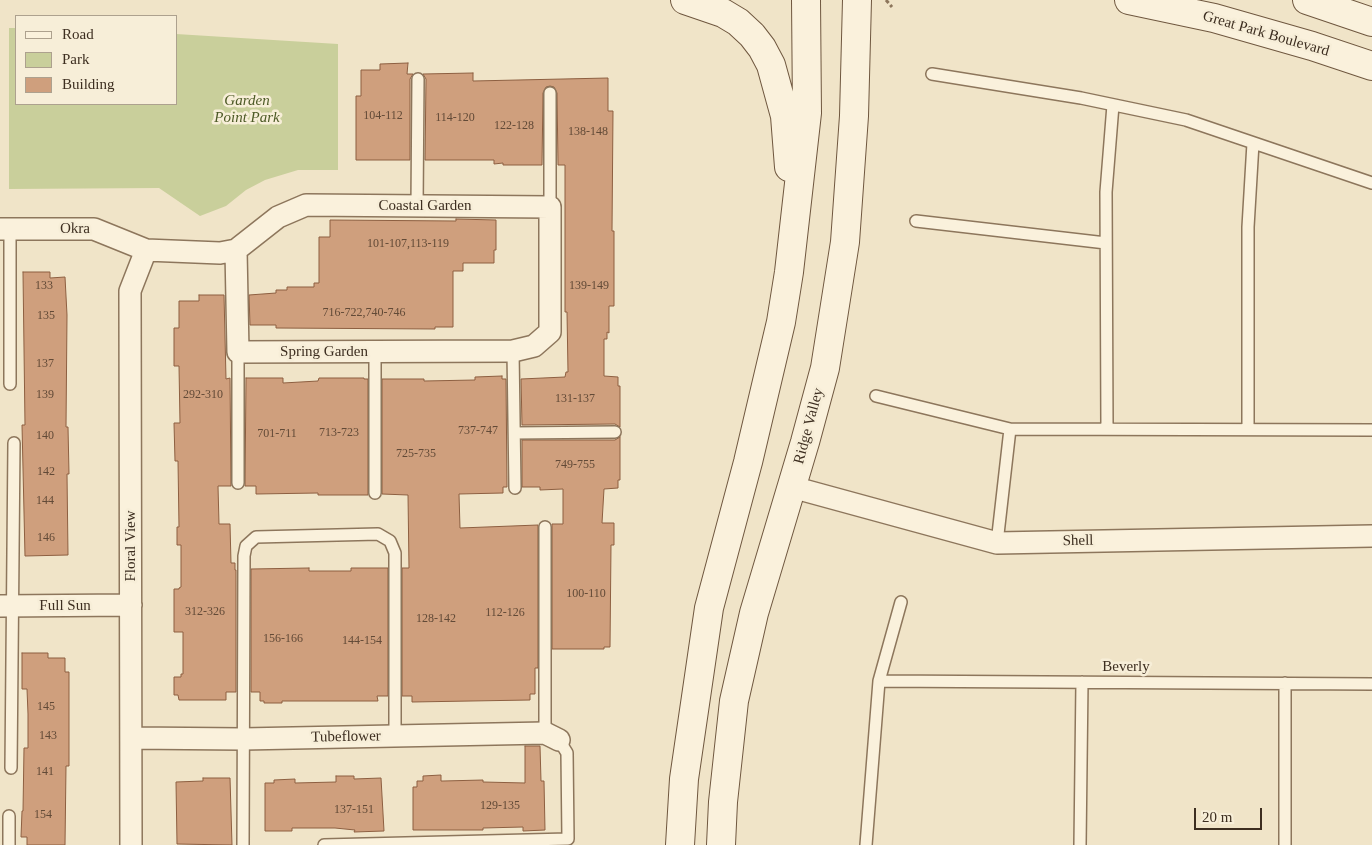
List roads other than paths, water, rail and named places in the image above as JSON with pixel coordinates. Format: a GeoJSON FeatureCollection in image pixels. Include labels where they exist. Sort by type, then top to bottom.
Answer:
{"type":"FeatureCollection","features":[{"type":"Feature","properties":{"kind":"main road"},"geometry":{"type":"LineString","coordinates":[[685,0],[723,13],[738,22],[757,42],[770,65],[784,116],[795,230]]}},
{"type":"Feature","properties":{"kind":"main road"},"geometry":{"type":"LineString","coordinates":[[680,845],[684,779],[709,608],[748,462],[781,322],[795,230],[807,113],[806,0]]}},
{"type":"Feature","properties":{"kind":"main road","name":"Ridge Valley"},"geometry":{"type":"LineString","coordinates":[[721,845],[723,802],[734,700],[754,613],[805,442],[824,368],[845,242],[854,116],[857,0]]}},
{"type":"Feature","properties":{"kind":"main road","name":"Great Park Boulevard"},"geometry":{"type":"LineString","coordinates":[[1129,0],[1214,18],[1312,46],[1372,66]]}},
{"type":"Feature","properties":{"kind":"main road"},"geometry":{"type":"LineString","coordinates":[[1307,0],[1372,22]]}},
{"type":"Feature","properties":{"kind":"street","name":"Coastal Garden"},"geometry":{"type":"LineString","coordinates":[[236,250],[278,217],[306,205],[550,207]]}},
{"type":"Feature","properties":{"kind":"street"},"geometry":{"type":"LineString","coordinates":[[513,351],[534,346],[550,332],[550,207]]}},
{"type":"Feature","properties":{"kind":"street","name":"Okra"},"geometry":{"type":"LineString","coordinates":[[5,229],[94,229],[146,250]]}},
{"type":"Feature","properties":{"kind":"street"},"geometry":{"type":"LineString","coordinates":[[146,250],[220,253],[236,250],[238,352]]}},
{"type":"Feature","properties":{"kind":"street","name":"Floral View"},"geometry":{"type":"LineString","coordinates":[[132,845],[130,291],[146,250]]}},
{"type":"Feature","properties":{"kind":"street","name":"Spring Garden"},"geometry":{"type":"LineString","coordinates":[[238,352],[513,351]]}},
{"type":"Feature","properties":{"kind":"street","name":"Shell"},"geometry":{"type":"LineString","coordinates":[[792,487],[997,543],[1372,536]]}},
{"type":"Feature","properties":{"kind":"street","name":"Full Sun"},"geometry":{"type":"LineString","coordinates":[[6,606],[131,606]]}},
{"type":"Feature","properties":{"kind":"street","name":"Tubeflower"},"geometry":{"type":"LineString","coordinates":[[131,738],[243,739],[395,736],[552,736]]}},
{"type":"Feature","properties":{"kind":"lane"},"geometry":{"type":"LineString","coordinates":[[932,74],[1081,98],[1186,120],[1372,183]]}},
{"type":"Feature","properties":{"kind":"lane"},"geometry":{"type":"LineString","coordinates":[[417,207],[418,79]]}},
{"type":"Feature","properties":{"kind":"lane"},"geometry":{"type":"LineString","coordinates":[[550,93],[550,207]]}},
{"type":"Feature","properties":{"kind":"lane"},"geometry":{"type":"LineString","coordinates":[[1108,429],[1106,192],[1113,105]]}},
{"type":"Feature","properties":{"kind":"lane"},"geometry":{"type":"LineString","coordinates":[[1248,429],[1248,227],[1254,143]]}},
{"type":"Feature","properties":{"kind":"lane"},"geometry":{"type":"LineString","coordinates":[[916,221],[1106,243]]}},
{"type":"Feature","properties":{"kind":"lane"},"geometry":{"type":"LineString","coordinates":[[5,229],[10,384]]}},
{"type":"Feature","properties":{"kind":"lane"},"geometry":{"type":"LineString","coordinates":[[513,351],[515,488]]}},
{"type":"Feature","properties":{"kind":"lane"},"geometry":{"type":"LineString","coordinates":[[238,352],[238,483]]}},
{"type":"Feature","properties":{"kind":"lane"},"geometry":{"type":"LineString","coordinates":[[375,352],[376,493]]}},
{"type":"Feature","properties":{"kind":"lane"},"geometry":{"type":"LineString","coordinates":[[876,396],[1010,429],[1372,430]]}},
{"type":"Feature","properties":{"kind":"lane"},"geometry":{"type":"LineString","coordinates":[[997,543],[1010,429]]}},
{"type":"Feature","properties":{"kind":"lane"},"geometry":{"type":"LineString","coordinates":[[514,433],[615,432]]}},
{"type":"Feature","properties":{"kind":"lane"},"geometry":{"type":"LineString","coordinates":[[11,768],[6,606],[14,443]]}},
{"type":"Feature","properties":{"kind":"lane"},"geometry":{"type":"LineString","coordinates":[[324,845],[568,839],[567,752],[552,736],[545,527]]}},
{"type":"Feature","properties":{"kind":"lane"},"geometry":{"type":"LineString","coordinates":[[244,845],[244,556],[246,546],[256,536],[378,534],[390,541],[394,553],[395,736]]}},
{"type":"Feature","properties":{"kind":"lane"},"geometry":{"type":"LineString","coordinates":[[866,845],[879,681],[901,602]]}},
{"type":"Feature","properties":{"kind":"lane","name":"Beverly"},"geometry":{"type":"LineString","coordinates":[[879,681],[1372,684]]}},
{"type":"Feature","properties":{"kind":"lane"},"geometry":{"type":"LineString","coordinates":[[1080,845],[1082,682]]}},
{"type":"Feature","properties":{"kind":"lane"},"geometry":{"type":"LineString","coordinates":[[1285,683],[1285,845]]}},
{"type":"Feature","properties":{"kind":"lane"},"geometry":{"type":"LineString","coordinates":[[9,816],[10,845]]}},
{"type":"Feature","properties":{"kind":"park label","name":"Garden Point Park"},"geometry":{"type":"Point","coordinates":[247,110]}}]}
